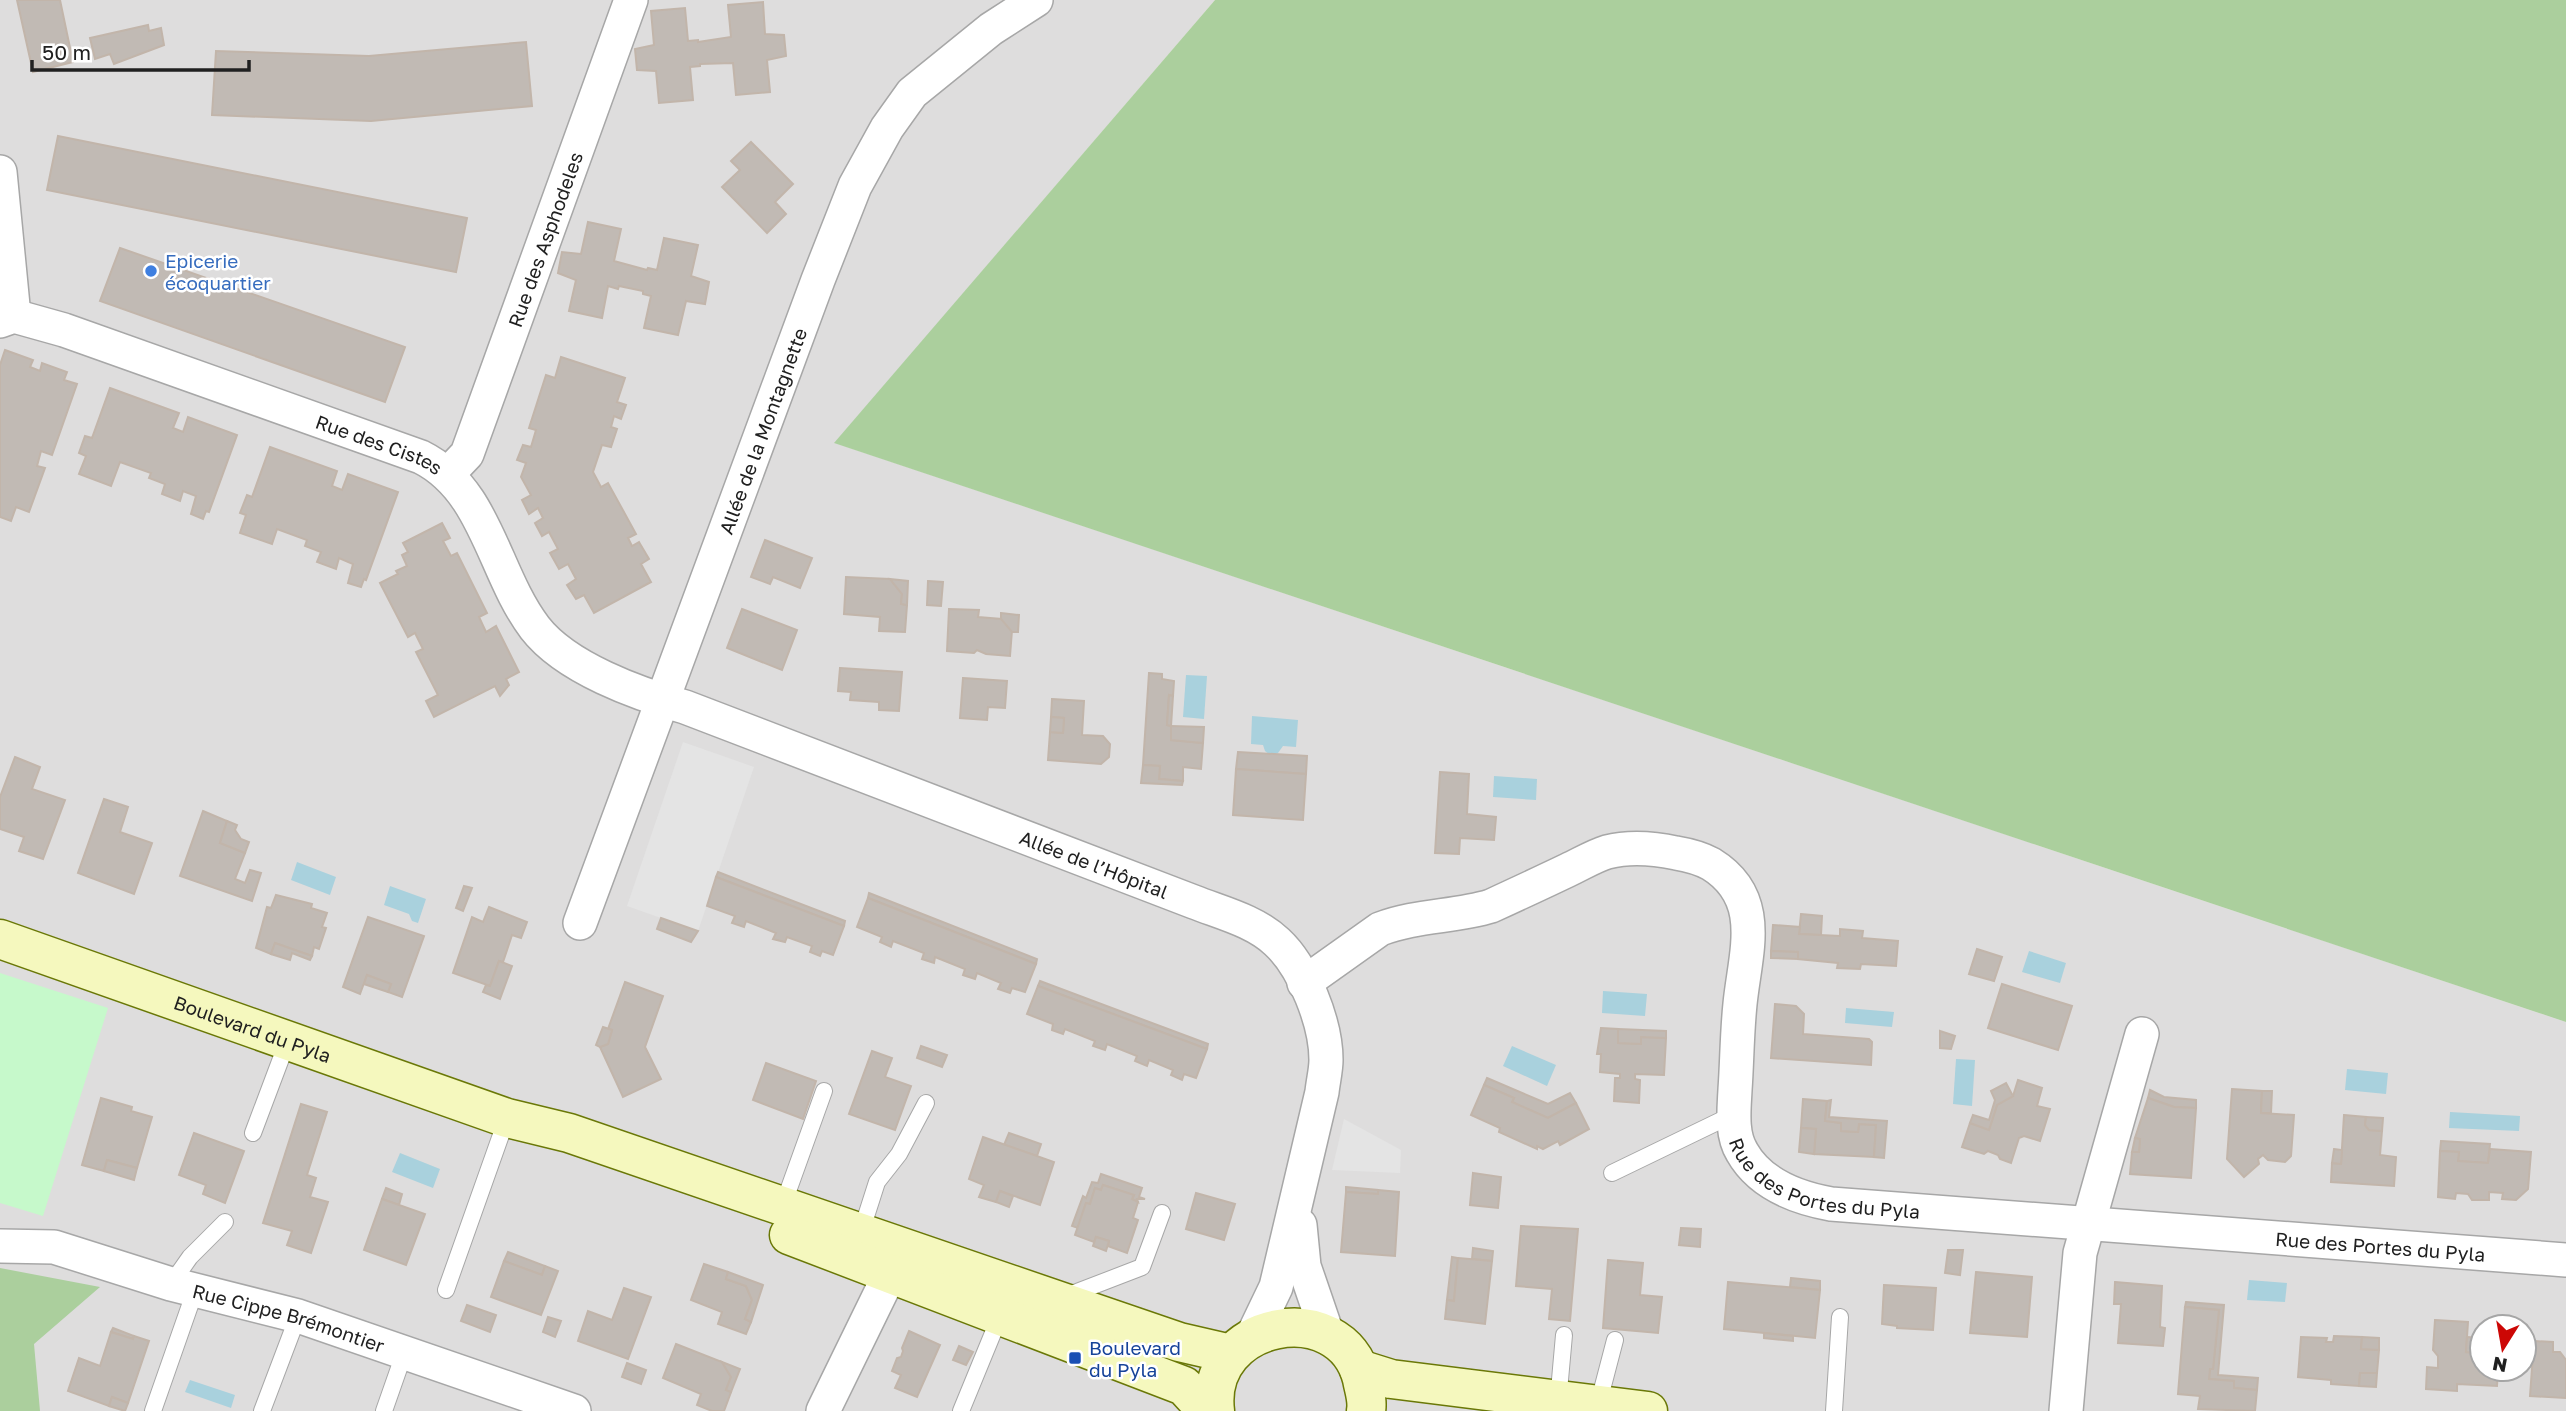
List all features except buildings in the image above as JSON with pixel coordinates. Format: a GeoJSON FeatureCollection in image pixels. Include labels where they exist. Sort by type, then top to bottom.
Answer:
{"type":"FeatureCollection","features":[{"type":"Feature","properties":{"kind":"main road","name":"Boulevard du Pyla"},"geometry":{"type":"LineString","coordinates":[[0,939],[507,1118],[569,1133],[861,1232],[896,1259]]}},
{"type":"Feature","properties":{"kind":"main road","name":"Boulevard du Pyla"},"geometry":{"type":"LineString","coordinates":[[507,1118],[565,1150],[896,1259],[1007,1299],[1184,1386],[1207,1411]]}},
{"type":"Feature","properties":{"kind":"main road","name":"Boulevard du Pyla"},"geometry":{"type":"LineString","coordinates":[[1007,1299],[1056,1300],[1179,1342],[1241,1346]]}},
{"type":"Feature","properties":{"kind":"main road"},"geometry":{"type":"LineString","coordinates":[[1214,1411],[1216,1385],[1222,1369],[1241,1346],[1278,1328],[1305,1328],[1328,1336],[1348,1352],[1359,1368],[1367,1402],[1366,1411]]}},
{"type":"Feature","properties":{"kind":"main road"},"geometry":{"type":"LineString","coordinates":[[1359,1368],[1391,1379],[1558,1405],[1598,1405],[1648,1411]]}},
{"type":"Feature","properties":{"kind":"street","name":"Rue des Asphodeles"},"geometry":{"type":"LineString","coordinates":[[448,474],[467,454],[631,0]]}},
{"type":"Feature","properties":{"kind":"street","name":"Allée de la Montagnette"},"geometry":{"type":"LineString","coordinates":[[580,923],[855,186],[887,128],[912,93],[991,29],[1036,0]]}},
{"type":"Feature","properties":{"kind":"street"},"geometry":{"type":"LineString","coordinates":[[0,172],[7,318]]}},
{"type":"Feature","properties":{"kind":"street","name":"Rue des Cistes"},"geometry":{"type":"LineString","coordinates":[[7,318],[64,330],[421,457],[448,474],[466,494],[535,629],[566,658],[662,701]]}},
{"type":"Feature","properties":{"kind":"street","name":"Allée de l’Hôpital"},"geometry":{"type":"LineString","coordinates":[[662,701],[685,707],[1251,925],[1277,942],[1292,960],[1320,1021],[1326,1060],[1322,1092],[1276,1287],[1241,1346]]}},
{"type":"Feature","properties":{"kind":"street","name":"Rue des Portes du Pyla"},"geometry":{"type":"LineString","coordinates":[[1304,983],[1380,929],[1412,919],[1475,911],[1492,906],[1606,852],[1640,848],[1660,849],[1706,861],[1726,876],[1746,906],[1749,935],[1740,1004],[1734,1114],[1736,1136],[1741,1152],[1752,1166],[1780,1188],[1808,1200],[1831,1204],[2566,1260]]}},
{"type":"Feature","properties":{"kind":"street"},"geometry":{"type":"LineString","coordinates":[[2066,1411],[2080,1253],[2142,1034]]}},
{"type":"Feature","properties":{"kind":"street","name":"Allée de l’Hôpital"},"geometry":{"type":"LineString","coordinates":[[1299,1191],[1304,1266],[1328,1336]]}},
{"type":"Feature","properties":{"kind":"street","name":"Rue Cippe Brémontier"},"geometry":{"type":"LineString","coordinates":[[0,1245],[54,1247],[183,1288],[298,1316],[574,1411]]}},
{"type":"Feature","properties":{"kind":"street"},"geometry":{"type":"LineString","coordinates":[[823,1411],[896,1259]]}},
{"type":"Feature","properties":{"kind":"lane"},"geometry":{"type":"LineString","coordinates":[[253,1133],[288,1040]]}},
{"type":"Feature","properties":{"kind":"lane"},"geometry":{"type":"LineString","coordinates":[[783,1205],[824,1091]]}},
{"type":"Feature","properties":{"kind":"lane"},"geometry":{"type":"LineString","coordinates":[[861,1232],[877,1182],[899,1154],[926,1103]]}},
{"type":"Feature","properties":{"kind":"lane"},"geometry":{"type":"LineString","coordinates":[[1612,1173],[1734,1114]]}},
{"type":"Feature","properties":{"kind":"lane"},"geometry":{"type":"LineString","coordinates":[[446,1290],[507,1118]]}},
{"type":"Feature","properties":{"kind":"lane"},"geometry":{"type":"LineString","coordinates":[[1056,1300],[1142,1267],[1162,1213]]}},
{"type":"Feature","properties":{"kind":"lane"},"geometry":{"type":"LineString","coordinates":[[153,1411],[190,1257],[225,1222]]}},
{"type":"Feature","properties":{"kind":"lane"},"geometry":{"type":"LineString","coordinates":[[961,1411],[1007,1299]]}},
{"type":"Feature","properties":{"kind":"lane"},"geometry":{"type":"LineString","coordinates":[[262,1411],[298,1316]]}},
{"type":"Feature","properties":{"kind":"lane"},"geometry":{"type":"LineString","coordinates":[[1834,1411],[1839,1317]]}},
{"type":"Feature","properties":{"kind":"lane"},"geometry":{"type":"LineString","coordinates":[[1558,1405],[1564,1335]]}},
{"type":"Feature","properties":{"kind":"lane"},"geometry":{"type":"LineString","coordinates":[[1598,1405],[1615,1340]]}},
{"type":"Feature","properties":{"kind":"lane"},"geometry":{"type":"LineString","coordinates":[[384,1411],[405,1352]]}},
{"type":"Feature","properties":{"kind":"shaded area"},"geometry":{"type":"Polygon","coordinates":[[[0,0],[1215,0],[835,443],[2566,1022],[2566,1411],[0,1411],[0,0]]]}},
{"type":"Feature","properties":{"kind":"shaded area"},"geometry":{"type":"Polygon","coordinates":[[[683,742],[754,767],[698,931],[627,906],[683,742]]]}},
{"type":"Feature","properties":{"kind":"shaded area"},"geometry":{"type":"Polygon","coordinates":[[[1344,1119],[1401,1150],[1400,1173],[1332,1170],[1344,1119]]]}},
{"type":"Feature","properties":{"kind":"green space"},"geometry":{"type":"Polygon","coordinates":[[[1215,0],[2566,0],[2566,1022],[834,443],[1215,0]]]}},
{"type":"Feature","properties":{"kind":"green space"},"geometry":{"type":"Polygon","coordinates":[[[0,973],[108,1008],[43,1216],[0,1203],[0,973]]]}},
{"type":"Feature","properties":{"kind":"green space"},"geometry":{"type":"Polygon","coordinates":[[[0,1268],[100,1287],[34,1344],[40,1411],[0,1411],[0,1268]]]}},
{"type":"Feature","properties":{"kind":"water"},"geometry":{"type":"Polygon","coordinates":[[[1186,675],[1207,676],[1204,719],[1183,717],[1186,675]]]}},
{"type":"Feature","properties":{"kind":"water"},"geometry":{"type":"Polygon","coordinates":[[[1252,716],[1298,720],[1296,747],[1283,746],[1278,753],[1270,755],[1263,745],[1251,744],[1252,716]]]}},
{"type":"Feature","properties":{"kind":"water"},"geometry":{"type":"Polygon","coordinates":[[[1494,776],[1537,779],[1536,800],[1493,797],[1494,776]]]}},
{"type":"Feature","properties":{"kind":"water"},"geometry":{"type":"Polygon","coordinates":[[[297,862],[336,877],[330,895],[291,880],[297,862]]]}},
{"type":"Feature","properties":{"kind":"water"},"geometry":{"type":"Polygon","coordinates":[[[390,886],[426,899],[418,923],[412,921],[409,914],[384,905],[390,886]]]}},
{"type":"Feature","properties":{"kind":"water"},"geometry":{"type":"Polygon","coordinates":[[[2029,951],[2066,963],[2060,983],[2022,972],[2029,951]]]}},
{"type":"Feature","properties":{"kind":"water"},"geometry":{"type":"Polygon","coordinates":[[[1603,991],[1647,994],[1645,1016],[1602,1013],[1603,991]]]}},
{"type":"Feature","properties":{"kind":"water"},"geometry":{"type":"Polygon","coordinates":[[[1846,1008],[1894,1012],[1892,1027],[1845,1023],[1846,1008]]]}},
{"type":"Feature","properties":{"kind":"water"},"geometry":{"type":"Polygon","coordinates":[[[1512,1046],[1556,1065],[1547,1086],[1503,1066],[1512,1046]]]}},
{"type":"Feature","properties":{"kind":"water"},"geometry":{"type":"Polygon","coordinates":[[[1956,1059],[1975,1060],[1972,1106],[1953,1104],[1956,1059]]]}},
{"type":"Feature","properties":{"kind":"water"},"geometry":{"type":"Polygon","coordinates":[[[2347,1069],[2388,1073],[2386,1094],[2345,1090],[2347,1069]]]}},
{"type":"Feature","properties":{"kind":"water"},"geometry":{"type":"Polygon","coordinates":[[[2450,1112],[2520,1116],[2519,1131],[2449,1128],[2450,1112]]]}},
{"type":"Feature","properties":{"kind":"water"},"geometry":{"type":"Polygon","coordinates":[[[400,1153],[440,1169],[433,1188],[392,1172],[400,1153]]]}},
{"type":"Feature","properties":{"kind":"water"},"geometry":{"type":"Polygon","coordinates":[[[2249,1280],[2287,1283],[2285,1302],[2247,1300],[2249,1280]]]}},
{"type":"Feature","properties":{"kind":"water"},"geometry":{"type":"Polygon","coordinates":[[[190,1380],[235,1395],[231,1408],[185,1392],[190,1380]]]}},
{"type":"Feature","properties":{"kind":"place","name":"Epicerie écoquartier"},"geometry":{"type":"Point","coordinates":[151,271]}},
{"type":"Feature","properties":{"kind":"place","name":"Boulevard du Pyla"},"geometry":{"type":"Point","coordinates":[1075,1358]}}]}
